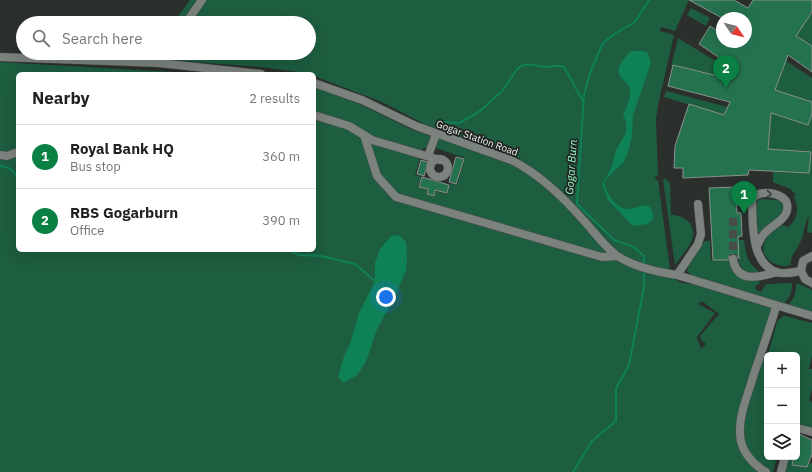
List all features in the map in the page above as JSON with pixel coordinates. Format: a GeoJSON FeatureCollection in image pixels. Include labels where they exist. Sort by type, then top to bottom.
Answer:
{"type":"FeatureCollection","features":[{"type":"Feature","properties":{"kind":"street"},"geometry":{"type":"LineString","coordinates":[[191,16],[202,0]]}},
{"type":"Feature","properties":{"kind":"street"},"geometry":{"type":"LineString","coordinates":[[0,57],[16,58]]}},
{"type":"Feature","properties":{"kind":"street"},"geometry":{"type":"LineString","coordinates":[[68,60],[159,64],[241,72]]}},
{"type":"Feature","properties":{"kind":"street"},"geometry":{"type":"LineString","coordinates":[[159,64],[161,60]]}},
{"type":"Feature","properties":{"kind":"street","name":"Gogar Station Road"},"geometry":{"type":"LineString","coordinates":[[316,84],[362,100],[436,134],[511,160],[526,167],[539,177],[584,220],[601,242],[617,256],[633,264],[657,272],[677,275],[776,307],[812,316]]}},
{"type":"Feature","properties":{"kind":"street"},"geometry":{"type":"LineString","coordinates":[[316,116],[349,126],[372,140],[440,160]]}},
{"type":"Feature","properties":{"kind":"street"},"geometry":{"type":"LineString","coordinates":[[428,156],[436,134]]}},
{"type":"Feature","properties":{"kind":"street"},"geometry":{"type":"LineString","coordinates":[[364,135],[377,176],[396,198],[602,257],[617,256]]}},
{"type":"Feature","properties":{"kind":"street"},"geometry":{"type":"LineString","coordinates":[[0,154],[8,156],[16,153]]}},
{"type":"Feature","properties":{"kind":"street"},"geometry":{"type":"LineString","coordinates":[[757,246],[764,234],[787,212],[786,201],[779,195],[759,193],[754,195],[752,200],[754,232],[757,246],[762,261],[777,272]]}},
{"type":"Feature","properties":{"kind":"street"},"geometry":{"type":"LineString","coordinates":[[677,275],[698,244],[701,234],[698,204]]}},
{"type":"Feature","properties":{"kind":"street"},"geometry":{"type":"LineString","coordinates":[[812,256],[803,261],[801,271],[805,279],[812,283]]}},
{"type":"Feature","properties":{"kind":"street"},"geometry":{"type":"LineString","coordinates":[[733,259],[734,266],[739,273],[752,278],[777,272],[801,271]]}},
{"type":"Feature","properties":{"kind":"street"},"geometry":{"type":"LineString","coordinates":[[766,472],[754,463],[744,450],[741,442],[740,425],[743,408],[776,307]]}},
{"type":"Feature","properties":{"kind":"street"},"geometry":{"type":"LineString","coordinates":[[800,429],[812,432]]}},
{"type":"Feature","properties":{"kind":"street"},"geometry":{"type":"LineString","coordinates":[[781,472],[784,460]]}},
{"type":"Feature","properties":{"kind":"shaded area"},"geometry":{"type":"Polygon","coordinates":[[[190,0],[689,0],[675,31],[661,27],[660,31],[674,35],[658,105],[656,120],[658,176],[655,176],[656,180],[658,180],[671,277],[682,283],[692,284],[696,279],[687,271],[689,263],[705,241],[710,241],[711,260],[731,259],[733,272],[736,275],[744,271],[739,263],[738,240],[744,240],[748,259],[760,275],[759,284],[755,286],[756,290],[761,292],[766,284],[792,283],[790,296],[786,301],[781,306],[775,304],[741,406],[744,458],[758,472],[0,472],[0,62],[172,72],[16,72],[16,252],[316,252],[316,88],[332,91],[413,130],[492,158],[522,160],[511,154],[434,129],[382,102],[316,77],[316,72],[299,72],[261,67],[168,60],[316,60],[316,16],[178,16],[190,0]],[[423,148],[415,175],[421,177],[418,187],[427,190],[426,194],[434,197],[436,191],[447,194],[450,184],[457,185],[465,158],[436,148],[423,148]],[[702,301],[698,304],[715,313],[697,337],[701,349],[706,344],[701,340],[700,336],[719,314],[702,301]]]}},
{"type":"Feature","properties":{"kind":"shaded area"},"geometry":{"type":"Polygon","coordinates":[[[691,8],[710,18],[706,26],[687,15],[691,8]]]}},
{"type":"Feature","properties":{"kind":"shaded area"},"geometry":{"type":"Polygon","coordinates":[[[810,14],[812,15],[812,46],[796,36],[810,14]]]}},
{"type":"Feature","properties":{"kind":"shaded area"},"geometry":{"type":"Polygon","coordinates":[[[678,38],[722,65],[719,76],[673,65],[671,67],[678,38]]]}},
{"type":"Feature","properties":{"kind":"shaded area"},"geometry":{"type":"Polygon","coordinates":[[[631,51],[644,51],[648,53],[651,63],[633,115],[632,136],[628,153],[623,163],[607,178],[604,183],[609,195],[619,206],[632,209],[646,205],[651,209],[653,212],[653,219],[648,224],[633,226],[608,200],[602,184],[611,169],[616,150],[626,133],[626,122],[623,114],[629,101],[630,90],[628,84],[619,74],[619,67],[631,51]]]}},
{"type":"Feature","properties":{"kind":"shaded area"},"geometry":{"type":"Polygon","coordinates":[[[786,61],[812,78],[812,102],[775,90],[786,61]]]}},
{"type":"Feature","properties":{"kind":"shaded area"},"geometry":{"type":"Polygon","coordinates":[[[666,91],[728,107],[724,115],[664,97],[666,91]]]}},
{"type":"Feature","properties":{"kind":"shaded area"},"geometry":{"type":"Polygon","coordinates":[[[760,110],[808,125],[812,114],[812,233],[807,232],[809,215],[801,242],[792,256],[791,265],[785,266],[773,263],[768,260],[763,250],[768,236],[782,225],[789,227],[797,212],[797,204],[794,196],[796,195],[790,189],[773,182],[773,172],[809,173],[811,152],[768,149],[770,120],[760,110]]]}},
{"type":"Feature","properties":{"kind":"shaded area"},"geometry":{"type":"Polygon","coordinates":[[[663,179],[667,179],[667,182],[670,182],[671,215],[682,217],[686,220],[690,224],[693,233],[690,244],[675,265],[663,179]]]}},
{"type":"Feature","properties":{"kind":"shaded area"},"geometry":{"type":"Polygon","coordinates":[[[758,200],[778,200],[784,205],[778,218],[762,232],[758,233],[756,204],[758,200]]]}},
{"type":"Feature","properties":{"kind":"shaded area"},"geometry":{"type":"Polygon","coordinates":[[[392,235],[400,236],[406,242],[406,271],[391,304],[377,329],[366,362],[357,375],[344,383],[338,377],[344,356],[350,344],[359,313],[375,281],[375,263],[380,249],[392,235]]]}},
{"type":"Feature","properties":{"kind":"shaded area"},"geometry":{"type":"Polygon","coordinates":[[[797,283],[812,290],[812,313],[788,306],[794,297],[797,283]]]}},
{"type":"Feature","properties":{"kind":"shaded area"},"geometry":{"type":"Polygon","coordinates":[[[783,316],[786,316],[812,323],[812,356],[809,369],[812,369],[812,389],[809,401],[812,402],[812,428],[800,425],[800,352],[769,352],[777,322],[783,316]]]}},
{"type":"Feature","properties":{"kind":"shaded area"},"geometry":{"type":"Polygon","coordinates":[[[764,357],[764,460],[776,460],[773,472],[765,469],[756,459],[748,448],[744,436],[746,408],[764,357]]]}},
{"type":"Feature","properties":{"kind":"shaded area"},"geometry":{"type":"Polygon","coordinates":[[[793,460],[792,465],[799,467],[800,465],[812,463],[812,472],[785,472],[788,461],[793,460]]]}},
{"type":"Feature","properties":{"kind":"building"},"geometry":{"type":"Polygon","coordinates":[[[689,0],[734,0],[748,8],[753,0],[812,0],[812,12],[796,36],[812,46],[812,72],[788,55],[775,90],[812,102],[812,114],[808,125],[771,113],[768,149],[811,152],[809,173],[749,170],[748,175],[683,178],[683,168],[674,168],[675,146],[689,104],[724,115],[730,102],[668,86],[673,65],[722,77],[726,62],[699,44],[710,26],[716,30],[716,48],[752,48],[752,12],[716,12],[716,15],[689,0]]]}},
{"type":"Feature","properties":{"kind":"building"},"geometry":{"type":"Polygon","coordinates":[[[456,157],[464,159],[456,184],[449,182],[456,157]]]}},
{"type":"Feature","properties":{"kind":"building"},"geometry":{"type":"Polygon","coordinates":[[[421,160],[428,162],[424,176],[417,174],[421,160]]]}},
{"type":"Feature","properties":{"kind":"building"},"geometry":{"type":"Polygon","coordinates":[[[422,177],[449,185],[447,193],[435,190],[434,196],[427,194],[428,189],[419,187],[422,177]]]}},
{"type":"Feature","properties":{"kind":"building"},"geometry":{"type":"Polygon","coordinates":[[[736,187],[737,213],[741,213],[742,236],[738,237],[739,259],[736,255],[732,254],[729,256],[728,260],[713,260],[709,188],[736,187]]]}},
{"type":"Feature","properties":{"kind":"building"},"geometry":{"type":"Polygon","coordinates":[[[800,434],[812,440],[812,454],[807,467],[792,465],[793,460],[800,460],[800,434]]]}},
{"type":"Feature","properties":{"kind":"waterway","name":"Gogar Burn"},"geometry":{"type":"LineString","coordinates":[[644,266],[644,256],[634,247],[614,240],[577,204],[584,95],[590,73],[603,43],[614,34],[635,22],[649,0]]}},
{"type":"Feature","properties":{"kind":"waterway"},"geometry":{"type":"LineString","coordinates":[[443,122],[459,123],[479,112],[503,90],[517,69],[524,65],[564,67],[583,101]]}},
{"type":"Feature","properties":{"kind":"waterway"},"geometry":{"type":"LineString","coordinates":[[0,166],[9,168],[16,175]]}},
{"type":"Feature","properties":{"kind":"waterway"},"geometry":{"type":"LineString","coordinates":[[293,252],[299,255],[321,256],[355,264],[375,281]]}},
{"type":"Feature","properties":{"kind":"waterway","name":"Gogar Burn"},"geometry":{"type":"LineString","coordinates":[[573,472],[592,441],[616,421],[616,388],[629,365],[644,287],[644,270]]}},
{"type":"Feature","properties":{"kind":"tunnel"},"geometry":{"type":"LineString","coordinates":[[733,218],[733,259]]}},
{"type":"Feature","properties":{"kind":"place","name":"RBS Gogarburn"},"geometry":{"type":"Point","coordinates":[726,88]}},
{"type":"Feature","properties":{"kind":"place","name":"Royal Bank HQ"},"geometry":{"type":"Point","coordinates":[744,214]}}]}
